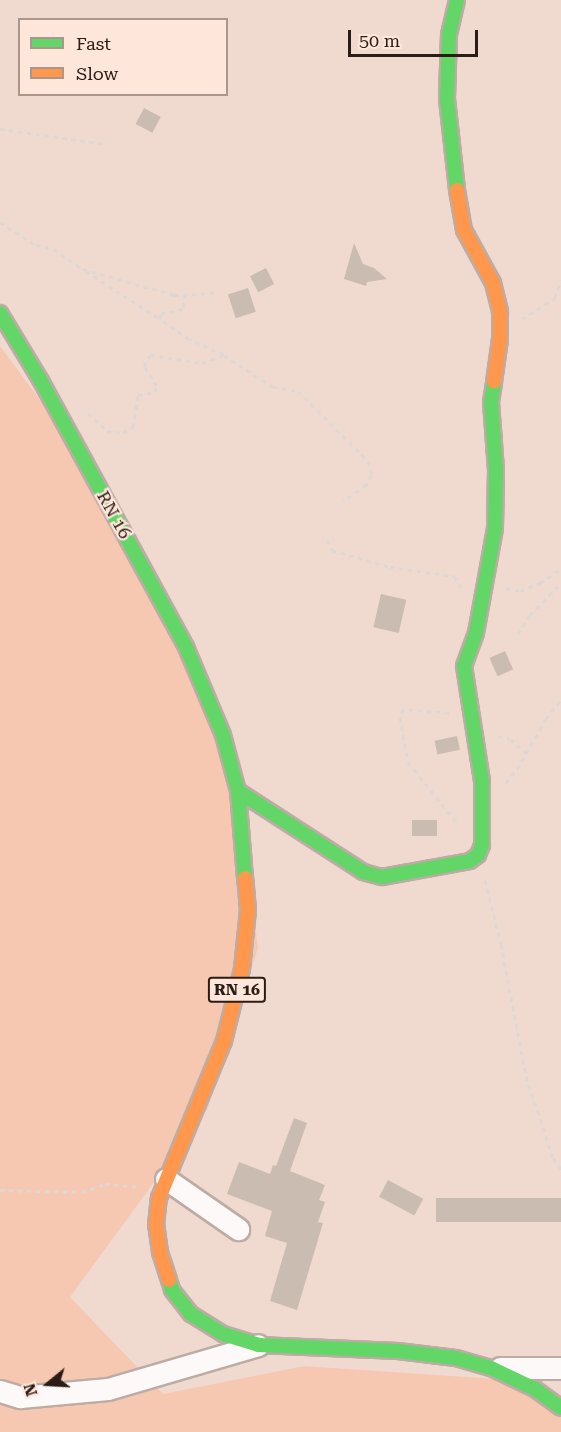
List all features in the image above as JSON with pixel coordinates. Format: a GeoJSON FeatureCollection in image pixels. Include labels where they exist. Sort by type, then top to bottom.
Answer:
{"type":"FeatureCollection","features":[{"type":"Feature","properties":{"kind":"main road"},"geometry":{"type":"LineString","coordinates":[[238,791],[363,872],[382,878],[464,863],[478,855],[482,845],[482,780],[464,666],[476,633],[495,528],[496,470],[491,402],[500,322],[493,283],[465,230],[451,150],[447,99],[449,34],[457,0]]}},
{"type":"Feature","properties":{"kind":"main road","name":"RN 16"},"geometry":{"type":"LineString","coordinates":[[0,313],[41,381],[186,647],[224,735],[238,791],[248,910],[242,969],[224,1041],[159,1198],[156,1225],[160,1252],[172,1290],[191,1314],[223,1334],[258,1345],[398,1350],[456,1358],[491,1368],[535,1389],[561,1408]]}},
{"type":"Feature","properties":{"kind":"street"},"geometry":{"type":"LineString","coordinates":[[166,1179],[238,1229]]}},
{"type":"Feature","properties":{"kind":"street"},"geometry":{"type":"LineString","coordinates":[[0,1391],[20,1397],[108,1389],[258,1345]]}},
{"type":"Feature","properties":{"kind":"street"},"geometry":{"type":"LineString","coordinates":[[491,1368],[561,1368]]}},
{"type":"Feature","properties":{"kind":"path"},"geometry":{"type":"LineString","coordinates":[[0,129],[106,144]]}},
{"type":"Feature","properties":{"kind":"path"},"geometry":{"type":"LineString","coordinates":[[0,222],[36,245],[54,249],[189,339],[224,355],[273,387],[298,391],[368,461],[372,475],[366,485],[343,501]]}},
{"type":"Feature","properties":{"kind":"path"},"geometry":{"type":"LineString","coordinates":[[83,269],[174,295],[214,293]]}},
{"type":"Feature","properties":{"kind":"path"},"geometry":{"type":"LineString","coordinates":[[500,322],[526,319],[541,310],[548,300],[555,298],[561,280]]}},
{"type":"Feature","properties":{"kind":"path"},"geometry":{"type":"LineString","coordinates":[[160,319],[161,313],[179,311],[183,307],[185,294]]}},
{"type":"Feature","properties":{"kind":"path"},"geometry":{"type":"LineString","coordinates":[[85,410],[107,431],[123,433],[133,427],[138,395],[155,392],[157,386],[144,366],[150,355],[202,363],[224,355]]}},
{"type":"Feature","properties":{"kind":"path"},"geometry":{"type":"LineString","coordinates":[[327,540],[332,550],[390,567],[453,576],[462,589]]}},
{"type":"Feature","properties":{"kind":"path"},"geometry":{"type":"LineString","coordinates":[[485,584],[520,591],[540,583],[561,569]]}},
{"type":"Feature","properties":{"kind":"path"},"geometry":{"type":"LineString","coordinates":[[518,634],[530,615],[561,584]]}},
{"type":"Feature","properties":{"kind":"path"},"geometry":{"type":"LineString","coordinates":[[482,811],[494,803],[499,791],[561,700]]}},
{"type":"Feature","properties":{"kind":"path"},"geometry":{"type":"LineString","coordinates":[[458,827],[456,818],[408,762],[400,717],[403,710],[416,709],[436,714],[472,711]]}},
{"type":"Feature","properties":{"kind":"path"},"geometry":{"type":"LineString","coordinates":[[475,733],[510,738],[526,753]]}},
{"type":"Feature","properties":{"kind":"path"},"geometry":{"type":"LineString","coordinates":[[478,855],[501,944],[526,1076],[553,1158],[561,1170]]}},
{"type":"Feature","properties":{"kind":"path"},"geometry":{"type":"LineString","coordinates":[[0,1190],[81,1192],[105,1185],[136,1187],[166,1179]]}},
{"type":"Feature","properties":{"kind":"shaded area"},"geometry":{"type":"Polygon","coordinates":[[[0,346],[118,505],[233,747],[258,948],[207,1110],[70,1297],[163,1394],[304,1366],[541,1382],[561,1395],[561,1432],[0,1432],[0,346]]]}},
{"type":"Feature","properties":{"kind":"building"},"geometry":{"type":"Polygon","coordinates":[[[144,108],[161,117],[152,133],[136,124],[144,108]]]}},
{"type":"Feature","properties":{"kind":"building"},"geometry":{"type":"Polygon","coordinates":[[[354,243],[363,264],[374,268],[387,279],[367,282],[366,286],[344,279],[354,243]]]}},
{"type":"Feature","properties":{"kind":"building"},"geometry":{"type":"Polygon","coordinates":[[[266,268],[274,284],[258,292],[250,276],[266,268]]]}},
{"type":"Feature","properties":{"kind":"building"},"geometry":{"type":"Polygon","coordinates":[[[248,288],[256,312],[236,318],[228,294],[248,288]]]}},
{"type":"Feature","properties":{"kind":"building"},"geometry":{"type":"Polygon","coordinates":[[[381,594],[406,600],[399,633],[373,627],[381,594]]]}},
{"type":"Feature","properties":{"kind":"building"},"geometry":{"type":"Polygon","coordinates":[[[505,651],[513,669],[498,676],[489,658],[505,651]]]}},
{"type":"Feature","properties":{"kind":"building"},"geometry":{"type":"Polygon","coordinates":[[[457,736],[460,750],[437,754],[435,741],[457,736]]]}},
{"type":"Feature","properties":{"kind":"building"},"geometry":{"type":"Polygon","coordinates":[[[412,820],[437,820],[437,836],[412,836],[412,820]]]}},
{"type":"Feature","properties":{"kind":"building"},"geometry":{"type":"Polygon","coordinates":[[[294,1118],[307,1123],[290,1171],[325,1185],[319,1200],[325,1202],[318,1222],[323,1223],[297,1310],[270,1301],[287,1243],[265,1236],[272,1211],[227,1194],[239,1162],[270,1174],[273,1165],[276,1166],[294,1118]]]}},
{"type":"Feature","properties":{"kind":"building"},"geometry":{"type":"Polygon","coordinates":[[[388,1180],[423,1199],[414,1216],[379,1197],[388,1180]]]}},
{"type":"Feature","properties":{"kind":"building"},"geometry":{"type":"Polygon","coordinates":[[[436,1198],[561,1198],[561,1222],[436,1222],[436,1198]]]}},
{"type":"Feature","properties":{"kind":"traffic: fast"},"geometry":{"type":"LineString","coordinates":[[457,0],[449,34],[447,99],[457,190]]}},
{"type":"Feature","properties":{"kind":"traffic: fast"},"geometry":{"type":"LineString","coordinates":[[0,313],[41,381],[186,647],[223,735],[238,791],[245,878]]}},
{"type":"Feature","properties":{"kind":"traffic: fast"},"geometry":{"type":"LineString","coordinates":[[238,791],[363,872],[382,877],[470,861],[478,855],[482,845],[482,781],[464,666],[476,633],[495,528],[496,470],[491,402],[494,382]]}},
{"type":"Feature","properties":{"kind":"traffic: fast"},"geometry":{"type":"LineString","coordinates":[[169,1280],[172,1290],[191,1314],[223,1334],[258,1345],[398,1351],[456,1358],[491,1368],[535,1389],[561,1408]]}},
{"type":"Feature","properties":{"kind":"traffic: slow"},"geometry":{"type":"LineString","coordinates":[[457,190],[464,230],[493,283],[500,312],[500,339],[494,382]]}},
{"type":"Feature","properties":{"kind":"traffic: slow"},"geometry":{"type":"LineString","coordinates":[[169,1280],[160,1252],[156,1225],[159,1198],[224,1041],[242,969],[248,910],[245,878]]}}]}
